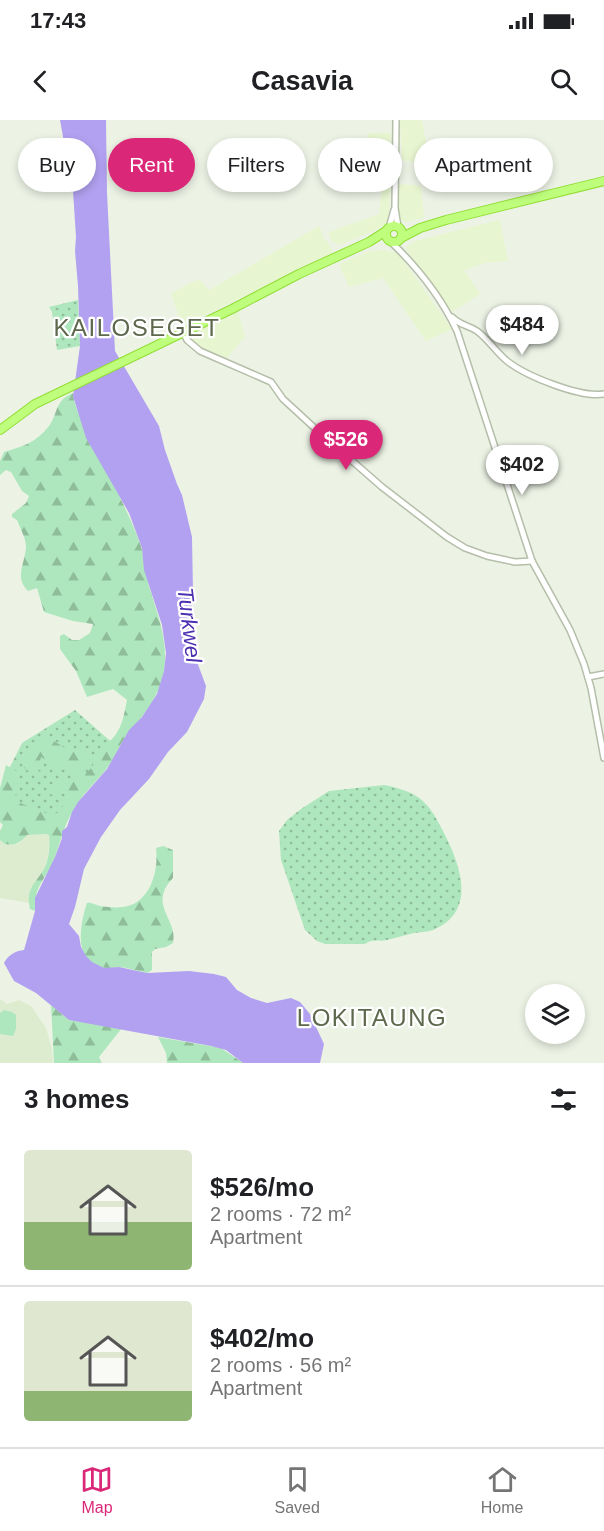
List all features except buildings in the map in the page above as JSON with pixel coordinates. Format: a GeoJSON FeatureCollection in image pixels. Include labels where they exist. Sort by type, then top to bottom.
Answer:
{"type":"FeatureCollection","features":[{"type":"Feature","properties":{"kind":"highway"},"geometry":{"type":"LineString","coordinates":[[369,242],[390,242],[420,228],[604,181]]}},
{"type":"Feature","properties":{"kind":"highway"},"geometry":{"type":"LineString","coordinates":[[0,430],[35,404],[369,242],[393,228],[420,228]]}},
{"type":"Feature","properties":{"kind":"highway"},"geometry":{"type":"LineString","coordinates":[[393,228],[402,231],[400,238]]}},
{"type":"Feature","properties":{"kind":"highway"},"geometry":{"type":"LineString","coordinates":[[390,242],[386,238],[393,228]]}},
{"type":"Feature","properties":{"kind":"street"},"geometry":{"type":"LineString","coordinates":[[393,228],[396,120]]}},
{"type":"Feature","properties":{"kind":"street"},"geometry":{"type":"LineString","coordinates":[[400,238],[402,252]]}},
{"type":"Feature","properties":{"kind":"street"},"geometry":{"type":"LineString","coordinates":[[390,242],[402,252],[448,313],[458,323],[478,332],[507,360],[535,377],[581,393],[604,394]]}},
{"type":"Feature","properties":{"kind":"street"},"geometry":{"type":"LineString","coordinates":[[448,313],[457,331],[532,561],[572,635],[588,677],[604,758]]}},
{"type":"Feature","properties":{"kind":"street"},"geometry":{"type":"LineString","coordinates":[[183,332],[200,351],[271,382],[284,399],[319,432],[382,487],[442,534],[465,548],[487,556],[515,562],[532,561]]}},
{"type":"Feature","properties":{"kind":"street"},"geometry":{"type":"LineString","coordinates":[[588,677],[604,674]]}},
{"type":"Feature","properties":{"kind":"shaded area"},"geometry":{"type":"Polygon","coordinates":[[[400,120],[422,120],[425,138],[414,138],[414,162],[402,160],[400,120]]]}},
{"type":"Feature","properties":{"kind":"shaded area"},"geometry":{"type":"Polygon","coordinates":[[[368,133],[391,133],[391,138],[367,138],[368,133]]]}},
{"type":"Feature","properties":{"kind":"shaded area"},"geometry":{"type":"Polygon","coordinates":[[[402,184],[414,185],[414,192],[422,192],[424,218],[405,222],[398,220],[399,192],[402,192],[402,184]]]}},
{"type":"Feature","properties":{"kind":"shaded area"},"geometry":{"type":"Polygon","coordinates":[[[382,192],[390,192],[388,223],[385,226],[340,245],[331,241],[329,232],[379,214],[382,192]]]}},
{"type":"Feature","properties":{"kind":"shaded area"},"geometry":{"type":"Polygon","coordinates":[[[500,220],[508,261],[485,263],[464,270],[480,294],[452,312],[405,248],[415,241],[500,220]]]}},
{"type":"Feature","properties":{"kind":"shaded area"},"geometry":{"type":"Polygon","coordinates":[[[319,226],[333,253],[182,326],[171,293],[199,279],[209,290],[319,226]]]}},
{"type":"Feature","properties":{"kind":"shaded area"},"geometry":{"type":"Polygon","coordinates":[[[383,250],[398,253],[452,329],[426,341],[383,278],[349,287],[339,264],[370,251],[383,250]]]}},
{"type":"Feature","properties":{"kind":"shaded area"},"geometry":{"type":"Polygon","coordinates":[[[237,308],[245,337],[225,360],[195,346],[186,332],[237,308]]]}},
{"type":"Feature","properties":{"kind":"shaded area"},"geometry":{"type":"Polygon","coordinates":[[[27,835],[50,835],[47,863],[29,903],[0,898],[0,840],[7,845],[13,845],[20,843],[27,835]]]}},
{"type":"Feature","properties":{"kind":"shaded area"},"geometry":{"type":"Polygon","coordinates":[[[0,999],[7,1004],[19,1000],[31,1006],[46,1028],[53,1063],[0,1063],[0,999]]]}},
{"type":"Feature","properties":{"kind":"green space"},"geometry":{"type":"Polygon","coordinates":[[[78,300],[80,346],[57,350],[52,312],[49,307],[78,300]]]}},
{"type":"Feature","properties":{"kind":"green space"},"geometry":{"type":"Polygon","coordinates":[[[73,393],[80,417],[127,512],[141,546],[161,628],[165,660],[162,681],[153,700],[121,744],[109,765],[70,816],[52,864],[39,887],[35,911],[30,909],[29,895],[46,865],[49,835],[27,835],[20,842],[12,845],[0,840],[3,825],[0,822],[0,788],[6,765],[18,772],[15,801],[54,816],[68,796],[59,791],[52,795],[47,791],[48,788],[50,785],[72,781],[75,773],[58,767],[41,757],[36,769],[40,772],[38,774],[26,770],[22,765],[31,746],[47,737],[72,752],[91,750],[88,763],[80,769],[84,774],[93,765],[102,746],[110,741],[117,732],[127,700],[113,689],[87,697],[76,671],[60,649],[60,636],[64,634],[72,640],[79,640],[90,633],[93,624],[73,621],[44,612],[37,588],[28,591],[24,586],[21,570],[26,544],[17,520],[12,517],[12,514],[26,503],[29,496],[22,491],[11,472],[6,470],[0,475],[0,461],[4,452],[23,446],[39,436],[49,426],[60,403],[73,393]]]}},
{"type":"Feature","properties":{"kind":"green space"},"geometry":{"type":"Polygon","coordinates":[[[75,710],[116,746],[56,828],[0,798],[8,771],[22,743],[75,710]]]}},
{"type":"Feature","properties":{"kind":"green space"},"geometry":{"type":"Polygon","coordinates":[[[384,785],[415,795],[434,814],[451,848],[460,874],[462,888],[456,912],[447,922],[433,930],[387,940],[365,944],[325,944],[317,941],[305,930],[281,860],[279,831],[287,820],[329,791],[384,785]]]}},
{"type":"Feature","properties":{"kind":"green space"},"geometry":{"type":"Polygon","coordinates":[[[163,846],[173,850],[173,878],[166,888],[163,904],[172,927],[173,943],[152,952],[152,970],[147,973],[123,967],[108,968],[95,965],[83,952],[81,942],[82,922],[87,903],[120,907],[132,905],[140,900],[151,885],[154,876],[156,848],[163,846]]]}},
{"type":"Feature","properties":{"kind":"green space"},"geometry":{"type":"Polygon","coordinates":[[[51,1005],[69,1020],[122,1028],[99,1057],[102,1063],[54,1063],[51,1005]]]}},
{"type":"Feature","properties":{"kind":"green space"},"geometry":{"type":"Polygon","coordinates":[[[4,1010],[16,1015],[16,1029],[13,1036],[0,1034],[0,1013],[4,1010]]]}},
{"type":"Feature","properties":{"kind":"green space"},"geometry":{"type":"Polygon","coordinates":[[[158,1037],[221,1048],[243,1063],[167,1063],[166,1053],[158,1037]]]}},
{"type":"Feature","properties":{"kind":"water","name":"Turkwel"},"geometry":{"type":"Polygon","coordinates":[[[60,120],[106,120],[107,193],[115,351],[159,426],[165,450],[182,495],[192,537],[191,646],[206,686],[204,699],[187,732],[120,810],[101,837],[84,869],[69,924],[79,936],[86,956],[104,968],[119,967],[147,973],[189,971],[214,974],[226,977],[237,990],[251,998],[267,1003],[291,998],[300,1002],[310,1014],[324,1044],[320,1063],[243,1063],[226,1050],[211,1046],[69,1020],[36,993],[14,981],[4,963],[12,954],[24,950],[35,911],[35,898],[55,857],[62,838],[62,831],[67,827],[78,802],[107,769],[129,730],[142,717],[157,694],[164,671],[166,653],[162,625],[144,570],[142,548],[129,513],[86,438],[73,396],[80,346],[73,192],[96,192],[96,138],[63,138],[60,120]]]}},
{"type":"Feature","properties":{"kind":"district","name":"KAILOSEGET"},"geometry":{"type":"Point","coordinates":[137,328]}},
{"type":"Feature","properties":{"kind":"district","name":"LOKITAUNG"},"geometry":{"type":"Point","coordinates":[372,1018]}}]}
